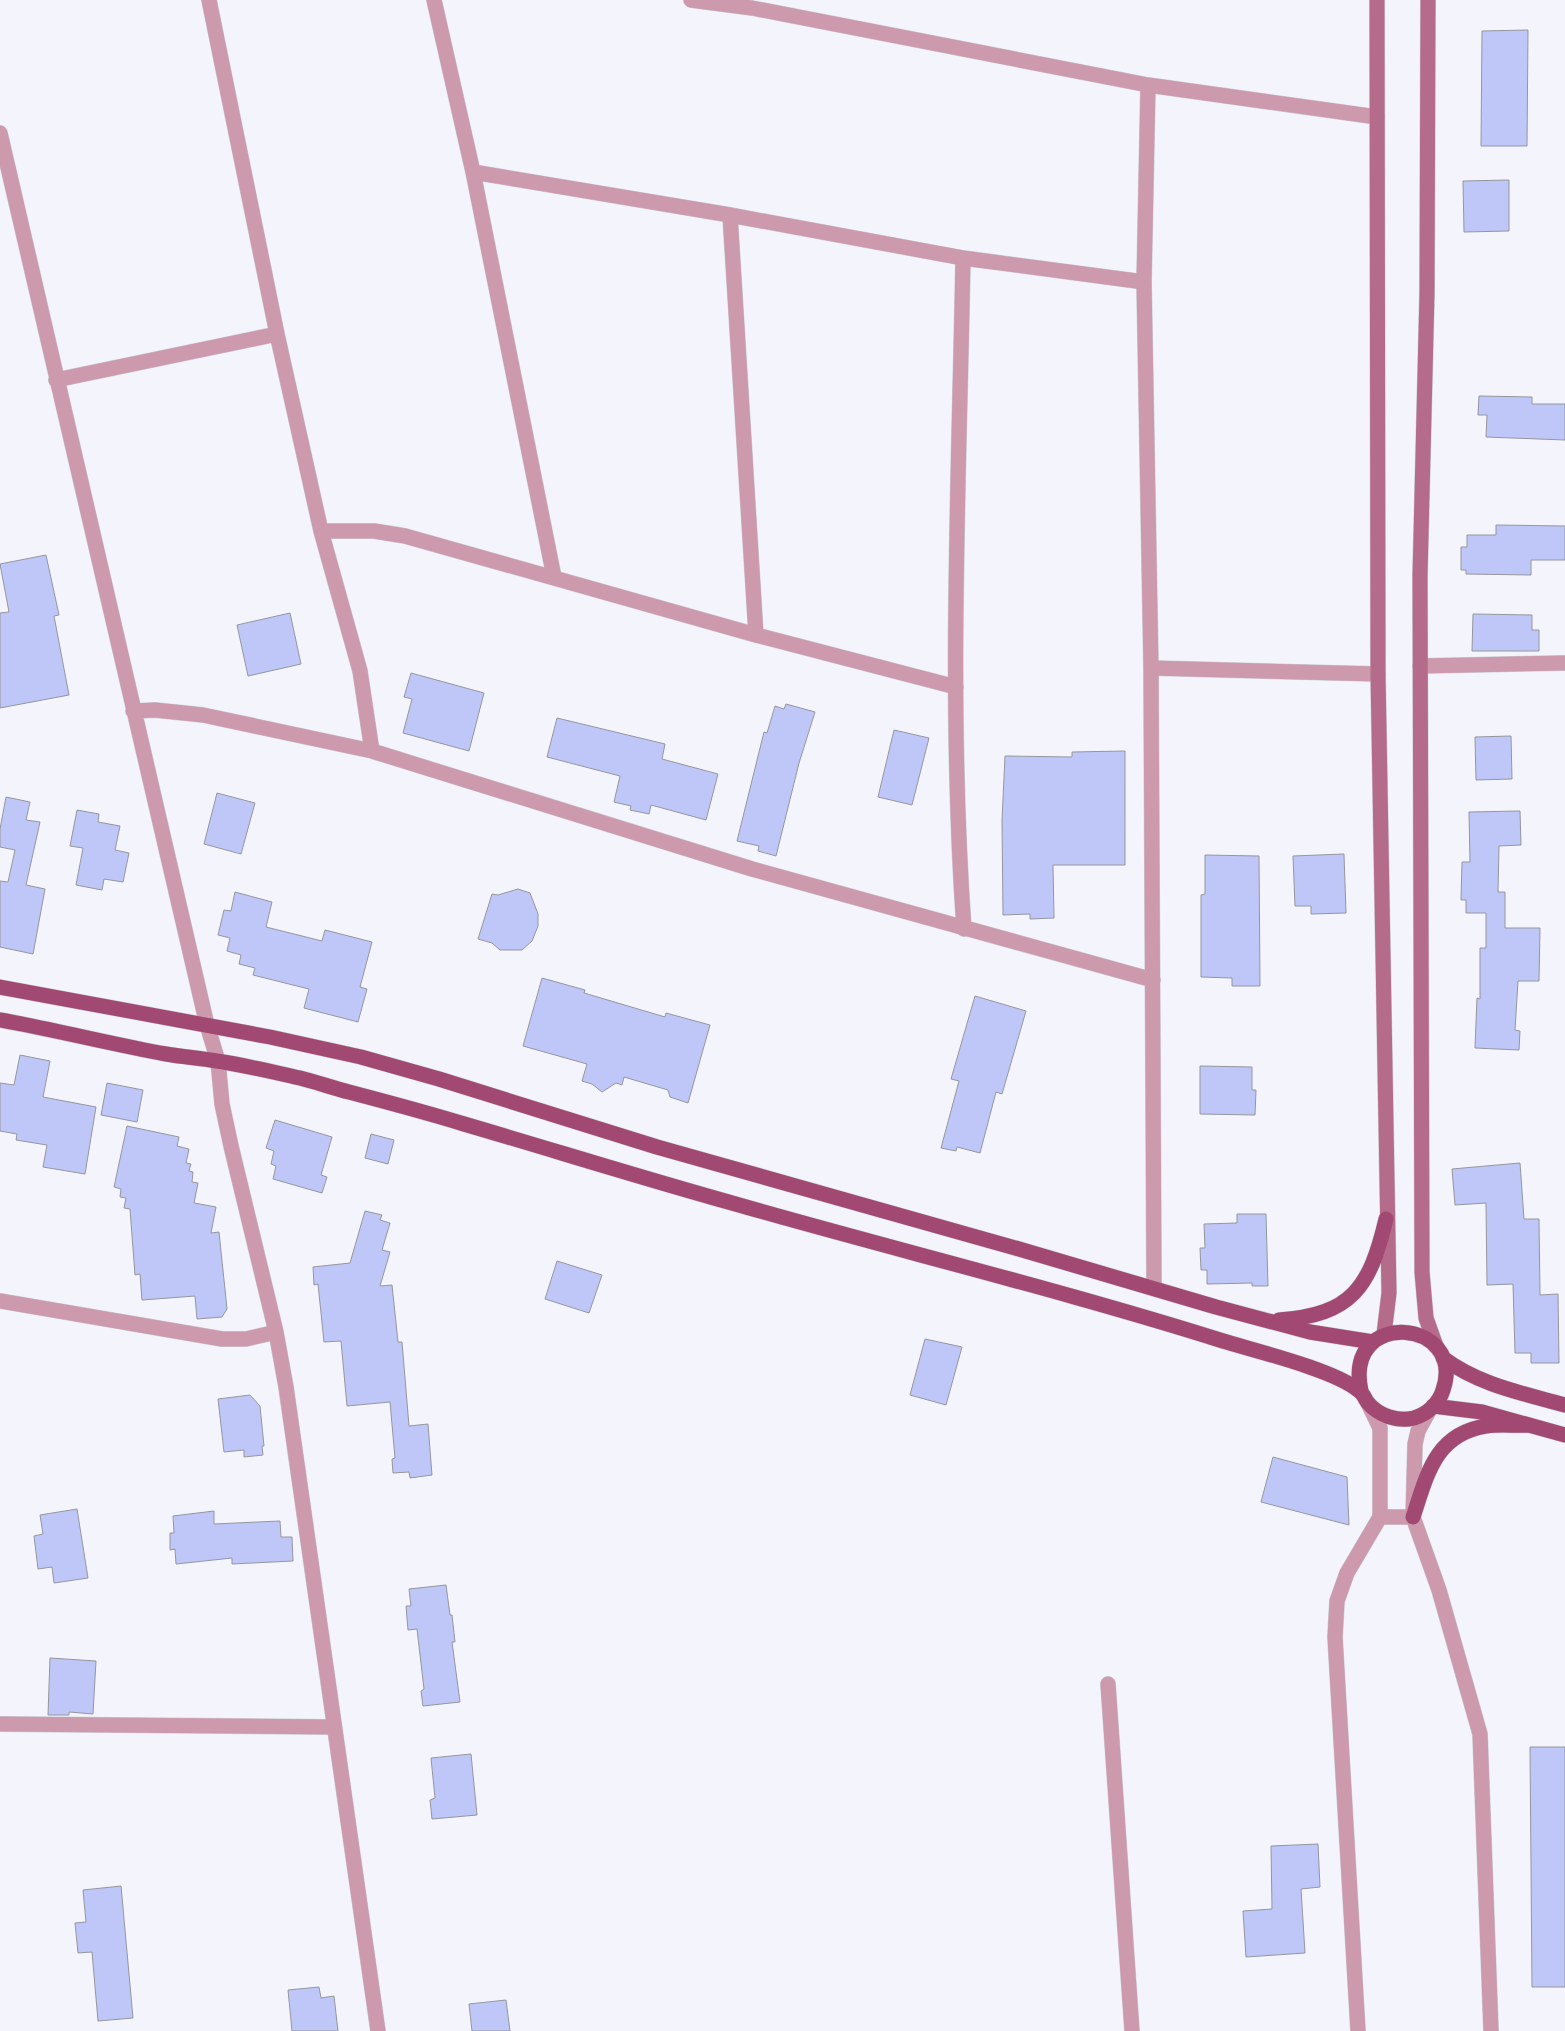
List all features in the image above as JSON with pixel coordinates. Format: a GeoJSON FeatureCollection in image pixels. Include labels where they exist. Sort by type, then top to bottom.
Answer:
{"type":"FeatureCollection","features":[{"type":"Feature","properties":{"kind":"main road"},"geometry":{"type":"LineString","coordinates":[[1377,0],[1378,674],[1388,1293],[1379,1338]]}},
{"type":"Feature","properties":{"kind":"main road"},"geometry":{"type":"LineString","coordinates":[[0,1020],[172,1055],[218,1061],[302,1078],[734,1204],[1091,1300],[1306,1367],[1342,1381],[1364,1397],[1378,1412],[1390,1418],[1403,1420],[1417,1417],[1431,1408],[1439,1400],[1445,1387],[1446,1372],[1426,1318],[1422,1272],[1420,666],[1428,293],[1428,0]]}},
{"type":"Feature","properties":{"kind":"main road"},"geometry":{"type":"LineString","coordinates":[[0,988],[317,1046],[405,1069],[657,1148],[1266,1321],[1310,1332],[1379,1338]]}},
{"type":"Feature","properties":{"kind":"main road"},"geometry":{"type":"LineString","coordinates":[[1266,1321],[1297,1319],[1324,1313],[1358,1290],[1373,1266],[1386,1220]]}},
{"type":"Feature","properties":{"kind":"main road"},"geometry":{"type":"LineString","coordinates":[[1364,1397],[1358,1378],[1359,1364],[1364,1352],[1379,1338],[1398,1331],[1412,1332],[1425,1337],[1463,1373],[1489,1384],[1565,1405]]}},
{"type":"Feature","properties":{"kind":"main road"},"geometry":{"type":"LineString","coordinates":[[1431,1408],[1482,1412],[1565,1435]]}},
{"type":"Feature","properties":{"kind":"main road"},"geometry":{"type":"LineString","coordinates":[[1413,1517],[1430,1466],[1444,1446],[1464,1434],[1486,1426],[1530,1425]]}},
{"type":"Feature","properties":{"kind":"street"},"geometry":{"type":"LineString","coordinates":[[209,0],[321,531],[360,670],[372,751]]}},
{"type":"Feature","properties":{"kind":"street"},"geometry":{"type":"LineString","coordinates":[[434,0],[473,172],[554,577]]}},
{"type":"Feature","properties":{"kind":"street"},"geometry":{"type":"LineString","coordinates":[[691,0],[752,4],[1148,85],[1377,117]]}},
{"type":"Feature","properties":{"kind":"street"},"geometry":{"type":"LineString","coordinates":[[1148,85],[1144,282],[1151,668],[1154,1288]]}},
{"type":"Feature","properties":{"kind":"street"},"geometry":{"type":"LineString","coordinates":[[0,133],[133,710],[218,1061],[222,1104],[230,1146],[276,1332],[286,1387],[333,1727],[378,2031]]}},
{"type":"Feature","properties":{"kind":"street"},"geometry":{"type":"LineString","coordinates":[[473,172],[730,215],[963,258],[1144,282]]}},
{"type":"Feature","properties":{"kind":"street"},"geometry":{"type":"LineString","coordinates":[[730,215],[756,635]]}},
{"type":"Feature","properties":{"kind":"street"},"geometry":{"type":"LineString","coordinates":[[963,258],[956,687],[964,928]]}},
{"type":"Feature","properties":{"kind":"street"},"geometry":{"type":"LineString","coordinates":[[56,380],[278,334]]}},
{"type":"Feature","properties":{"kind":"street"},"geometry":{"type":"LineString","coordinates":[[321,531],[374,531],[405,536],[756,635],[956,687]]}},
{"type":"Feature","properties":{"kind":"street"},"geometry":{"type":"LineString","coordinates":[[1420,666],[1565,663]]}},
{"type":"Feature","properties":{"kind":"street"},"geometry":{"type":"LineString","coordinates":[[1151,668],[1378,674]]}},
{"type":"Feature","properties":{"kind":"street"},"geometry":{"type":"LineString","coordinates":[[133,710],[163,710],[203,714],[372,751],[752,869],[1153,980]]}},
{"type":"Feature","properties":{"kind":"street"},"geometry":{"type":"LineString","coordinates":[[0,1301],[222,1339],[246,1339],[276,1332]]}},
{"type":"Feature","properties":{"kind":"street"},"geometry":{"type":"LineString","coordinates":[[1358,2031],[1334,1636],[1337,1601],[1347,1572],[1380,1517],[1380,1428],[1364,1397]]}},
{"type":"Feature","properties":{"kind":"street"},"geometry":{"type":"LineString","coordinates":[[1431,1408],[1418,1431],[1415,1444],[1413,1517],[1439,1590],[1480,1734],[1491,2031]]}},
{"type":"Feature","properties":{"kind":"street"},"geometry":{"type":"LineString","coordinates":[[1380,1517],[1413,1517]]}},
{"type":"Feature","properties":{"kind":"street"},"geometry":{"type":"LineString","coordinates":[[1108,1684],[1132,2031]]}},
{"type":"Feature","properties":{"kind":"street"},"geometry":{"type":"LineString","coordinates":[[0,1724],[333,1727]]}},
{"type":"Feature","properties":{"kind":"building"},"geometry":{"type":"Polygon","coordinates":[[[1528,30],[1527,146],[1481,146],[1482,31],[1528,30]]]}},
{"type":"Feature","properties":{"kind":"building"},"geometry":{"type":"Polygon","coordinates":[[[1509,180],[1509,231],[1464,232],[1463,181],[1509,180]]]}},
{"type":"Feature","properties":{"kind":"building"},"geometry":{"type":"Polygon","coordinates":[[[1479,396],[1532,397],[1532,404],[1565,404],[1565,440],[1486,437],[1487,415],[1478,415],[1479,396]]]}},
{"type":"Feature","properties":{"kind":"building"},"geometry":{"type":"Polygon","coordinates":[[[1496,525],[1565,526],[1565,560],[1531,560],[1531,575],[1466,574],[1466,570],[1461,570],[1461,547],[1467,547],[1467,535],[1496,535],[1496,525]]]}},
{"type":"Feature","properties":{"kind":"building"},"geometry":{"type":"Polygon","coordinates":[[[46,555],[59,615],[54,616],[69,695],[0,708],[0,613],[9,612],[0,564],[46,555]]]}},
{"type":"Feature","properties":{"kind":"building"},"geometry":{"type":"Polygon","coordinates":[[[290,613],[301,664],[248,676],[237,625],[290,613]]]}},
{"type":"Feature","properties":{"kind":"building"},"geometry":{"type":"Polygon","coordinates":[[[1473,614],[1532,615],[1532,630],[1539,630],[1539,651],[1472,651],[1473,614]]]}},
{"type":"Feature","properties":{"kind":"building"},"geometry":{"type":"Polygon","coordinates":[[[411,673],[484,693],[469,751],[403,733],[412,699],[404,697],[411,673]]]}},
{"type":"Feature","properties":{"kind":"building"},"geometry":{"type":"Polygon","coordinates":[[[786,704],[815,712],[799,763],[776,856],[758,851],[759,846],[737,841],[764,732],[767,733],[775,706],[784,709],[786,704]]]}},
{"type":"Feature","properties":{"kind":"building"},"geometry":{"type":"Polygon","coordinates":[[[557,718],[665,744],[662,759],[718,774],[706,820],[651,805],[649,814],[630,810],[631,806],[614,802],[620,776],[547,757],[557,718]]]}},
{"type":"Feature","properties":{"kind":"building"},"geometry":{"type":"Polygon","coordinates":[[[894,730],[929,738],[912,805],[878,797],[894,730]]]}},
{"type":"Feature","properties":{"kind":"building"},"geometry":{"type":"Polygon","coordinates":[[[1511,736],[1512,779],[1476,780],[1475,737],[1511,736]]]}},
{"type":"Feature","properties":{"kind":"building"},"geometry":{"type":"Polygon","coordinates":[[[1125,751],[1125,865],[1053,865],[1054,918],[1030,919],[1030,914],[1003,915],[1002,820],[1005,756],[1072,757],[1072,752],[1125,751]]]}},
{"type":"Feature","properties":{"kind":"building"},"geometry":{"type":"Polygon","coordinates":[[[217,793],[255,803],[241,854],[204,844],[217,793]]]}},
{"type":"Feature","properties":{"kind":"building"},"geometry":{"type":"Polygon","coordinates":[[[6,797],[30,802],[26,820],[40,822],[26,885],[45,889],[33,954],[0,947],[0,881],[8,882],[15,850],[0,847],[0,829],[6,797]]]}},
{"type":"Feature","properties":{"kind":"building"},"geometry":{"type":"Polygon","coordinates":[[[77,810],[99,814],[98,822],[120,826],[115,850],[129,853],[123,882],[104,879],[102,890],[76,885],[83,848],[70,846],[77,810]]]}},
{"type":"Feature","properties":{"kind":"building"},"geometry":{"type":"Polygon","coordinates":[[[1520,811],[1521,845],[1499,846],[1498,892],[1505,892],[1505,928],[1540,928],[1539,981],[1518,981],[1515,1030],[1520,1031],[1519,1050],[1475,1048],[1477,998],[1480,999],[1480,948],[1486,948],[1486,913],[1466,913],[1466,900],[1461,900],[1462,862],[1470,862],[1469,812],[1520,811]]]}},
{"type":"Feature","properties":{"kind":"building"},"geometry":{"type":"Polygon","coordinates":[[[1344,854],[1346,913],[1311,914],[1311,906],[1295,906],[1293,856],[1344,854]]]}},
{"type":"Feature","properties":{"kind":"building"},"geometry":{"type":"Polygon","coordinates":[[[1205,855],[1259,856],[1260,986],[1232,986],[1232,978],[1201,977],[1201,895],[1205,894],[1205,855]]]}},
{"type":"Feature","properties":{"kind":"building"},"geometry":{"type":"Polygon","coordinates":[[[518,889],[530,893],[538,914],[538,926],[532,941],[522,950],[500,950],[492,943],[478,939],[492,894],[498,895],[518,889]]]}},
{"type":"Feature","properties":{"kind":"building"},"geometry":{"type":"Polygon","coordinates":[[[235,892],[272,902],[266,927],[322,941],[325,930],[372,942],[360,987],[367,989],[358,1022],[304,1008],[309,989],[253,975],[255,968],[239,964],[241,955],[227,951],[230,938],[218,935],[224,910],[231,911],[235,892]]]}},
{"type":"Feature","properties":{"kind":"building"},"geometry":{"type":"Polygon","coordinates":[[[542,978],[585,990],[584,993],[665,1017],[666,1013],[710,1025],[688,1103],[670,1097],[668,1090],[624,1077],[622,1085],[616,1083],[602,1092],[592,1084],[582,1081],[587,1064],[523,1046],[542,978]]]}},
{"type":"Feature","properties":{"kind":"building"},"geometry":{"type":"Polygon","coordinates":[[[975,996],[1026,1011],[1002,1094],[996,1092],[980,1153],[957,1147],[956,1151],[941,1148],[959,1081],[951,1079],[975,996]]]}},
{"type":"Feature","properties":{"kind":"building"},"geometry":{"type":"Polygon","coordinates":[[[20,1055],[50,1061],[43,1097],[96,1107],[85,1174],[43,1167],[47,1145],[16,1140],[17,1134],[0,1131],[0,1083],[14,1085],[20,1055]]]}},
{"type":"Feature","properties":{"kind":"building"},"geometry":{"type":"Polygon","coordinates":[[[1200,1066],[1252,1067],[1252,1090],[1256,1090],[1255,1115],[1200,1114],[1200,1066]]]}},
{"type":"Feature","properties":{"kind":"building"},"geometry":{"type":"Polygon","coordinates":[[[107,1083],[143,1090],[137,1122],[101,1115],[107,1083]]]}},
{"type":"Feature","properties":{"kind":"building"},"geometry":{"type":"Polygon","coordinates":[[[275,1120],[332,1137],[321,1175],[327,1177],[322,1193],[273,1179],[276,1166],[271,1164],[274,1151],[266,1148],[275,1120]]]}},
{"type":"Feature","properties":{"kind":"building"},"geometry":{"type":"Polygon","coordinates":[[[127,1126],[179,1137],[177,1146],[189,1149],[186,1163],[191,1164],[189,1171],[193,1172],[192,1182],[198,1183],[194,1203],[216,1207],[211,1233],[219,1232],[227,1309],[222,1317],[197,1319],[195,1296],[142,1300],[140,1274],[135,1275],[130,1209],[124,1208],[126,1198],[120,1197],[121,1189],[114,1187],[127,1126]]]}},
{"type":"Feature","properties":{"kind":"building"},"geometry":{"type":"Polygon","coordinates":[[[371,1134],[394,1140],[388,1164],[365,1158],[371,1134]]]}},
{"type":"Feature","properties":{"kind":"building"},"geometry":{"type":"Polygon","coordinates":[[[1520,1163],[1524,1219],[1539,1219],[1540,1295],[1558,1294],[1559,1363],[1531,1363],[1531,1353],[1515,1353],[1513,1284],[1487,1285],[1486,1203],[1455,1205],[1452,1169],[1520,1163]]]}},
{"type":"Feature","properties":{"kind":"building"},"geometry":{"type":"Polygon","coordinates":[[[365,1211],[382,1215],[380,1220],[390,1223],[382,1250],[390,1252],[380,1286],[392,1285],[398,1342],[402,1342],[409,1426],[428,1424],[432,1475],[410,1478],[409,1472],[393,1473],[392,1459],[395,1458],[390,1402],[347,1406],[341,1341],[324,1342],[318,1284],[314,1285],[313,1267],[350,1263],[365,1211]]]}},
{"type":"Feature","properties":{"kind":"building"},"geometry":{"type":"Polygon","coordinates":[[[1237,1214],[1266,1214],[1268,1286],[1252,1286],[1252,1283],[1207,1284],[1207,1270],[1201,1270],[1200,1248],[1205,1248],[1204,1224],[1237,1223],[1237,1214]]]}},
{"type":"Feature","properties":{"kind":"building"},"geometry":{"type":"Polygon","coordinates":[[[557,1261],[602,1275],[589,1313],[545,1299],[557,1261]]]}},
{"type":"Feature","properties":{"kind":"building"},"geometry":{"type":"Polygon","coordinates":[[[925,1339],[962,1347],[946,1405],[910,1395],[925,1339]]]}},
{"type":"Feature","properties":{"kind":"building"},"geometry":{"type":"Polygon","coordinates":[[[250,1395],[260,1406],[264,1446],[262,1446],[263,1455],[244,1457],[244,1450],[224,1452],[218,1399],[250,1395]]]}},
{"type":"Feature","properties":{"kind":"building"},"geometry":{"type":"Polygon","coordinates":[[[1273,1457],[1347,1477],[1349,1525],[1261,1502],[1273,1457]]]}},
{"type":"Feature","properties":{"kind":"building"},"geometry":{"type":"Polygon","coordinates":[[[77,1509],[88,1578],[54,1583],[52,1567],[38,1569],[34,1536],[43,1534],[40,1515],[77,1509]]]}},
{"type":"Feature","properties":{"kind":"building"},"geometry":{"type":"Polygon","coordinates":[[[214,1511],[214,1524],[280,1521],[281,1537],[292,1537],[293,1561],[232,1564],[232,1558],[176,1564],[175,1549],[170,1550],[170,1533],[174,1533],[173,1516],[214,1511]]]}},
{"type":"Feature","properties":{"kind":"building"},"geometry":{"type":"Polygon","coordinates":[[[446,1585],[450,1615],[452,1615],[455,1642],[452,1642],[460,1702],[423,1706],[421,1691],[424,1689],[417,1629],[408,1630],[406,1606],[411,1606],[409,1589],[446,1585]]]}},
{"type":"Feature","properties":{"kind":"building"},"geometry":{"type":"Polygon","coordinates":[[[50,1658],[96,1661],[93,1714],[69,1712],[69,1715],[48,1715],[50,1658]]]}},
{"type":"Feature","properties":{"kind":"building"},"geometry":{"type":"Polygon","coordinates":[[[1530,1747],[1565,1747],[1565,1987],[1532,1987],[1530,1747]]]}},
{"type":"Feature","properties":{"kind":"building"},"geometry":{"type":"Polygon","coordinates":[[[471,1754],[477,1815],[432,1819],[430,1800],[435,1798],[431,1758],[471,1754]]]}},
{"type":"Feature","properties":{"kind":"building"},"geometry":{"type":"Polygon","coordinates":[[[1318,1844],[1320,1887],[1301,1889],[1305,1953],[1246,1957],[1243,1911],[1272,1909],[1271,1846],[1318,1844]]]}},
{"type":"Feature","properties":{"kind":"building"},"geometry":{"type":"Polygon","coordinates":[[[121,1886],[133,2018],[98,2021],[92,1952],[78,1953],[75,1923],[86,1922],[83,1890],[121,1886]]]}},
{"type":"Feature","properties":{"kind":"building"},"geometry":{"type":"Polygon","coordinates":[[[319,1987],[321,1998],[334,1996],[338,2031],[292,2031],[288,1990],[319,1987]]]}},
{"type":"Feature","properties":{"kind":"building"},"geometry":{"type":"Polygon","coordinates":[[[506,2000],[510,2031],[472,2031],[469,2004],[506,2000]]]}}]}
